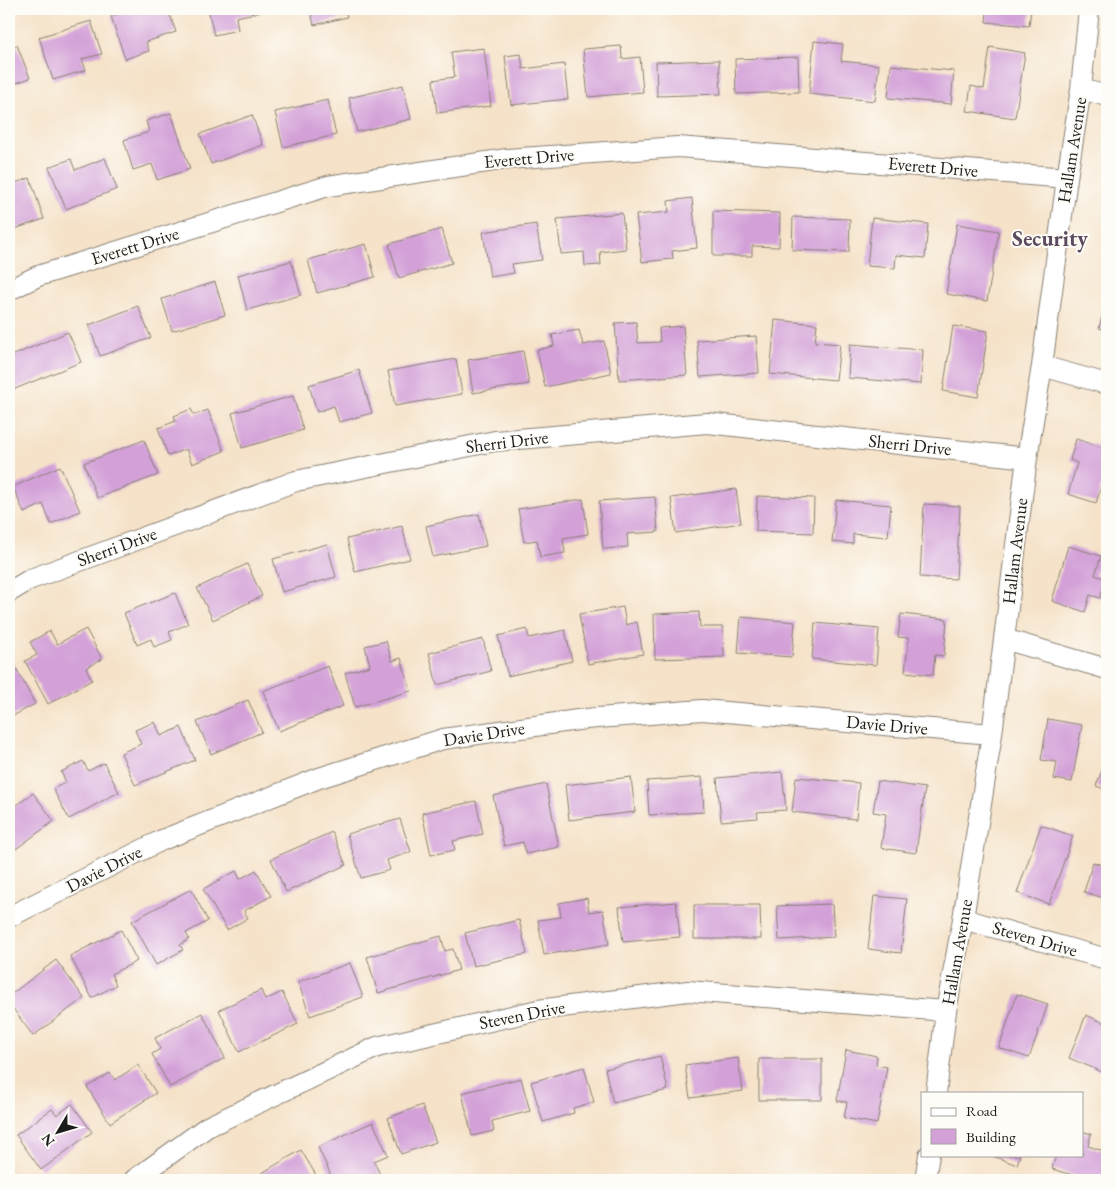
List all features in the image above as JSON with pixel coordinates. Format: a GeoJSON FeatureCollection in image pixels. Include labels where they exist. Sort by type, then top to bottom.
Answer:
{"type":"FeatureCollection","features":[{"type":"Feature","properties":{"kind":"street","name":"Hallam Avenue"},"geometry":{"type":"LineString","coordinates":[[936,1092],[946,1011],[963,919],[992,734],[1027,458],[1042,366],[1081,89],[1089,9]]}},
{"type":"Feature","properties":{"kind":"street"},"geometry":{"type":"LineString","coordinates":[[1081,89],[1107,96]]}},
{"type":"Feature","properties":{"kind":"street","name":"Everett Drive"},"geometry":{"type":"LineString","coordinates":[[9,290],[38,276],[328,186],[506,158],[678,146],[1067,178]]}},
{"type":"Feature","properties":{"kind":"street"},"geometry":{"type":"LineString","coordinates":[[1042,366],[1107,384]]}},
{"type":"Feature","properties":{"kind":"street","name":"Sherri Drive"},"geometry":{"type":"LineString","coordinates":[[9,592],[31,579],[296,481],[494,441],[707,423],[1027,458]]}},
{"type":"Feature","properties":{"kind":"street"},"geometry":{"type":"LineString","coordinates":[[1004,639],[1107,669]]}},
{"type":"Feature","properties":{"kind":"street","name":"Davie Drive"},"geometry":{"type":"LineString","coordinates":[[9,917],[162,840],[319,778],[443,739],[585,719],[702,710],[992,734]]}},
{"type":"Feature","properties":{"kind":"street","name":"Steven Drive"},"geometry":{"type":"LineString","coordinates":[[963,919],[1107,959]]}},
{"type":"Feature","properties":{"kind":"street","name":"Steven Drive"},"geometry":{"type":"LineString","coordinates":[[134,1180],[207,1127],[377,1047],[538,1010],[688,991],[946,1011]]}},
{"type":"Feature","properties":{"kind":"street"},"geometry":{"type":"LineString","coordinates":[[926,1180],[928,1156]]}},
{"type":"Feature","properties":{"kind":"building"},"geometry":{"type":"Polygon","coordinates":[[[133,9],[168,9],[176,32],[146,42],[149,51],[125,59],[111,16],[133,9]]]}},
{"type":"Feature","properties":{"kind":"building"},"geometry":{"type":"Polygon","coordinates":[[[208,9],[269,10],[236,17],[238,30],[214,35],[208,9]]]}},
{"type":"Feature","properties":{"kind":"building"},"geometry":{"type":"Polygon","coordinates":[[[310,9],[345,9],[347,17],[314,25],[310,9]]]}},
{"type":"Feature","properties":{"kind":"building"},"geometry":{"type":"Polygon","coordinates":[[[987,9],[1031,9],[1029,26],[986,22],[987,9]]]}},
{"type":"Feature","properties":{"kind":"building"},"geometry":{"type":"Polygon","coordinates":[[[91,21],[102,54],[82,59],[86,70],[53,80],[39,37],[91,21]]]}},
{"type":"Feature","properties":{"kind":"building"},"geometry":{"type":"Polygon","coordinates":[[[814,41],[843,44],[841,61],[879,65],[875,101],[809,94],[814,41]]]}},
{"type":"Feature","properties":{"kind":"building"},"geometry":{"type":"Polygon","coordinates":[[[17,45],[30,78],[11,85],[14,94],[9,96],[9,48],[17,45]]]}},
{"type":"Feature","properties":{"kind":"building"},"geometry":{"type":"Polygon","coordinates":[[[621,46],[622,59],[640,57],[643,92],[588,97],[583,49],[621,46]]]}},
{"type":"Feature","properties":{"kind":"building"},"geometry":{"type":"Polygon","coordinates":[[[990,47],[1025,53],[1015,118],[967,111],[971,86],[984,89],[990,47]]]}},
{"type":"Feature","properties":{"kind":"building"},"geometry":{"type":"Polygon","coordinates":[[[484,48],[491,106],[437,113],[433,80],[455,77],[451,52],[484,48]]]}},
{"type":"Feature","properties":{"kind":"building"},"geometry":{"type":"Polygon","coordinates":[[[521,54],[523,69],[564,64],[568,99],[511,105],[505,56],[521,54]]]}},
{"type":"Feature","properties":{"kind":"building"},"geometry":{"type":"Polygon","coordinates":[[[798,57],[799,92],[736,94],[735,59],[798,57]]]}},
{"type":"Feature","properties":{"kind":"building"},"geometry":{"type":"Polygon","coordinates":[[[719,60],[721,94],[657,96],[656,62],[719,60]]]}},
{"type":"Feature","properties":{"kind":"building"},"geometry":{"type":"Polygon","coordinates":[[[891,65],[954,71],[951,104],[888,98],[891,65]]]}},
{"type":"Feature","properties":{"kind":"building"},"geometry":{"type":"Polygon","coordinates":[[[403,85],[411,119],[357,132],[349,98],[403,85]]]}},
{"type":"Feature","properties":{"kind":"building"},"geometry":{"type":"Polygon","coordinates":[[[328,100],[336,135],[283,147],[275,112],[328,100]]]}},
{"type":"Feature","properties":{"kind":"building"},"geometry":{"type":"Polygon","coordinates":[[[171,113],[190,169],[157,180],[152,164],[133,170],[124,140],[149,132],[146,121],[171,113]]]}},
{"type":"Feature","properties":{"kind":"building"},"geometry":{"type":"Polygon","coordinates":[[[252,115],[263,145],[211,164],[200,134],[252,115]]]}},
{"type":"Feature","properties":{"kind":"building"},"geometry":{"type":"Polygon","coordinates":[[[105,158],[117,189],[66,209],[49,167],[71,159],[75,170],[105,158]]]}},
{"type":"Feature","properties":{"kind":"building"},"geometry":{"type":"Polygon","coordinates":[[[30,178],[44,219],[9,231],[9,185],[30,178]]]}},
{"type":"Feature","properties":{"kind":"building"},"geometry":{"type":"Polygon","coordinates":[[[692,198],[697,248],[672,251],[673,259],[642,262],[636,215],[669,212],[668,201],[692,198]]]}},
{"type":"Feature","properties":{"kind":"building"},"geometry":{"type":"Polygon","coordinates":[[[713,211],[780,213],[779,247],[752,246],[752,256],[713,256],[713,211]]]}},
{"type":"Feature","properties":{"kind":"building"},"geometry":{"type":"Polygon","coordinates":[[[622,213],[626,249],[600,252],[601,265],[585,266],[584,252],[561,254],[557,219],[622,213]]]}},
{"type":"Feature","properties":{"kind":"building"},"geometry":{"type":"Polygon","coordinates":[[[793,217],[850,219],[849,252],[792,250],[793,217]]]}},
{"type":"Feature","properties":{"kind":"building"},"geometry":{"type":"Polygon","coordinates":[[[872,218],[928,224],[925,258],[896,255],[895,268],[867,266],[872,218]]]}},
{"type":"Feature","properties":{"kind":"building"},"geometry":{"type":"Polygon","coordinates":[[[536,224],[542,260],[512,264],[514,273],[490,277],[483,232],[536,224]]]}},
{"type":"Feature","properties":{"kind":"building"},"geometry":{"type":"Polygon","coordinates":[[[957,224],[999,231],[987,301],[946,294],[957,224]]]}},
{"type":"Feature","properties":{"kind":"building"},"geometry":{"type":"Polygon","coordinates":[[[442,229],[452,263],[399,278],[389,244],[442,229]]]}},
{"type":"Feature","properties":{"kind":"building"},"geometry":{"type":"Polygon","coordinates":[[[366,244],[375,277],[317,293],[308,260],[366,244]]]}},
{"type":"Feature","properties":{"kind":"building"},"geometry":{"type":"Polygon","coordinates":[[[291,261],[301,295],[247,310],[238,275],[291,261]]]}},
{"type":"Feature","properties":{"kind":"building"},"geometry":{"type":"Polygon","coordinates":[[[215,282],[225,315],[172,331],[162,299],[215,282]]]}},
{"type":"Feature","properties":{"kind":"building"},"geometry":{"type":"Polygon","coordinates":[[[1107,297],[1107,330],[1099,328],[1107,297]]]}},
{"type":"Feature","properties":{"kind":"building"},"geometry":{"type":"Polygon","coordinates":[[[138,306],[151,338],[100,356],[89,325],[138,306]]]}},
{"type":"Feature","properties":{"kind":"building"},"geometry":{"type":"Polygon","coordinates":[[[775,320],[817,324],[815,342],[840,344],[836,380],[770,374],[775,320]]]}},
{"type":"Feature","properties":{"kind":"building"},"geometry":{"type":"Polygon","coordinates":[[[636,322],[638,343],[660,342],[659,328],[683,326],[687,375],[619,380],[615,323],[636,322]]]}},
{"type":"Feature","properties":{"kind":"building"},"geometry":{"type":"Polygon","coordinates":[[[953,326],[988,331],[978,397],[943,391],[953,326]]]}},
{"type":"Feature","properties":{"kind":"building"},"geometry":{"type":"Polygon","coordinates":[[[579,330],[583,345],[604,341],[611,373],[545,387],[537,350],[554,346],[552,335],[579,330]]]}},
{"type":"Feature","properties":{"kind":"building"},"geometry":{"type":"Polygon","coordinates":[[[68,332],[81,362],[10,391],[9,357],[68,332]]]}},
{"type":"Feature","properties":{"kind":"building"},"geometry":{"type":"Polygon","coordinates":[[[756,336],[759,373],[700,377],[697,340],[756,336]]]}},
{"type":"Feature","properties":{"kind":"building"},"geometry":{"type":"Polygon","coordinates":[[[850,344],[923,350],[921,384],[848,378],[850,344]]]}},
{"type":"Feature","properties":{"kind":"building"},"geometry":{"type":"Polygon","coordinates":[[[523,351],[529,384],[473,393],[468,360],[523,351]]]}},
{"type":"Feature","properties":{"kind":"building"},"geometry":{"type":"Polygon","coordinates":[[[456,359],[462,394],[395,406],[388,371],[456,359]]]}},
{"type":"Feature","properties":{"kind":"building"},"geometry":{"type":"Polygon","coordinates":[[[359,370],[372,413],[339,422],[334,406],[317,412],[309,385],[359,370]]]}},
{"type":"Feature","properties":{"kind":"building"},"geometry":{"type":"Polygon","coordinates":[[[293,396],[303,430],[242,448],[232,413],[293,396]]]}},
{"type":"Feature","properties":{"kind":"building"},"geometry":{"type":"Polygon","coordinates":[[[191,409],[194,415],[208,410],[224,451],[192,464],[186,449],[168,456],[158,428],[176,421],[174,416],[191,409]]]}},
{"type":"Feature","properties":{"kind":"building"},"geometry":{"type":"Polygon","coordinates":[[[1076,439],[1107,449],[1107,468],[1096,503],[1068,494],[1077,463],[1070,460],[1076,439]]]}},
{"type":"Feature","properties":{"kind":"building"},"geometry":{"type":"Polygon","coordinates":[[[144,440],[158,475],[97,498],[84,463],[144,440]]]}},
{"type":"Feature","properties":{"kind":"building"},"geometry":{"type":"Polygon","coordinates":[[[60,466],[80,511],[51,524],[43,504],[24,513],[13,487],[60,466]]]}},
{"type":"Feature","properties":{"kind":"building"},"geometry":{"type":"Polygon","coordinates":[[[736,489],[741,523],[676,533],[671,498],[736,489]]]}},
{"type":"Feature","properties":{"kind":"building"},"geometry":{"type":"Polygon","coordinates":[[[757,496],[814,498],[813,533],[756,531],[757,496]]]}},
{"type":"Feature","properties":{"kind":"building"},"geometry":{"type":"Polygon","coordinates":[[[655,497],[658,532],[627,534],[628,547],[603,549],[599,501],[655,497]]]}},
{"type":"Feature","properties":{"kind":"building"},"geometry":{"type":"Polygon","coordinates":[[[583,499],[588,534],[563,538],[565,553],[540,557],[537,540],[524,542],[518,509],[583,499]]]}},
{"type":"Feature","properties":{"kind":"building"},"geometry":{"type":"Polygon","coordinates":[[[836,500],[891,505],[888,537],[853,534],[853,544],[832,542],[836,500]]]}},
{"type":"Feature","properties":{"kind":"building"},"geometry":{"type":"Polygon","coordinates":[[[924,504],[960,506],[956,579],[920,577],[924,504]]]}},
{"type":"Feature","properties":{"kind":"building"},"geometry":{"type":"Polygon","coordinates":[[[479,514],[486,546],[433,557],[426,526],[479,514]]]}},
{"type":"Feature","properties":{"kind":"building"},"geometry":{"type":"Polygon","coordinates":[[[402,526],[410,559],[355,572],[347,539],[402,526]]]}},
{"type":"Feature","properties":{"kind":"building"},"geometry":{"type":"Polygon","coordinates":[[[327,544],[336,577],[282,592],[273,559],[327,544]]]}},
{"type":"Feature","properties":{"kind":"building"},"geometry":{"type":"Polygon","coordinates":[[[1068,546],[1101,556],[1095,575],[1106,579],[1100,598],[1090,595],[1085,612],[1052,601],[1068,546]]]}},
{"type":"Feature","properties":{"kind":"building"},"geometry":{"type":"Polygon","coordinates":[[[247,564],[262,596],[213,620],[197,588],[247,564]]]}},
{"type":"Feature","properties":{"kind":"building"},"geometry":{"type":"Polygon","coordinates":[[[175,593],[188,624],[169,632],[172,640],[154,647],[151,639],[137,645],[124,613],[175,593]]]}},
{"type":"Feature","properties":{"kind":"building"},"geometry":{"type":"Polygon","coordinates":[[[623,607],[626,625],[637,622],[643,654],[588,664],[579,614],[623,607]]]}},
{"type":"Feature","properties":{"kind":"building"},"geometry":{"type":"Polygon","coordinates":[[[699,612],[700,627],[723,627],[724,657],[655,659],[654,614],[699,612]]]}},
{"type":"Feature","properties":{"kind":"building"},"geometry":{"type":"Polygon","coordinates":[[[901,614],[947,619],[944,656],[935,655],[933,675],[905,672],[909,638],[898,637],[901,614]]]}},
{"type":"Feature","properties":{"kind":"building"},"geometry":{"type":"Polygon","coordinates":[[[741,617],[795,622],[792,657],[738,653],[741,617]]]}},
{"type":"Feature","properties":{"kind":"building"},"geometry":{"type":"Polygon","coordinates":[[[815,623],[879,629],[876,665],[812,659],[815,623]]]}},
{"type":"Feature","properties":{"kind":"building"},"geometry":{"type":"Polygon","coordinates":[[[86,629],[102,659],[86,668],[92,680],[48,704],[25,661],[37,655],[30,642],[50,631],[57,644],[86,629]]]}},
{"type":"Feature","properties":{"kind":"building"},"geometry":{"type":"Polygon","coordinates":[[[527,629],[529,638],[565,630],[572,661],[508,676],[498,636],[527,629]]]}},
{"type":"Feature","properties":{"kind":"building"},"geometry":{"type":"Polygon","coordinates":[[[483,639],[491,671],[437,685],[429,653],[483,639]]]}},
{"type":"Feature","properties":{"kind":"building"},"geometry":{"type":"Polygon","coordinates":[[[386,641],[392,661],[401,658],[411,691],[355,707],[345,673],[370,666],[365,646],[386,641]]]}},
{"type":"Feature","properties":{"kind":"building"},"geometry":{"type":"Polygon","coordinates":[[[14,664],[35,704],[9,718],[9,667],[14,664]]]}},
{"type":"Feature","properties":{"kind":"building"},"geometry":{"type":"Polygon","coordinates":[[[328,666],[343,706],[279,731],[263,691],[328,666]]]}},
{"type":"Feature","properties":{"kind":"building"},"geometry":{"type":"Polygon","coordinates":[[[248,700],[262,732],[211,754],[197,722],[248,700]]]}},
{"type":"Feature","properties":{"kind":"building"},"geometry":{"type":"Polygon","coordinates":[[[1048,719],[1082,725],[1072,782],[1054,779],[1057,762],[1041,760],[1048,719]]]}},
{"type":"Feature","properties":{"kind":"building"},"geometry":{"type":"Polygon","coordinates":[[[155,722],[161,736],[181,727],[195,760],[135,785],[121,753],[141,744],[135,730],[155,722]]]}},
{"type":"Feature","properties":{"kind":"building"},"geometry":{"type":"Polygon","coordinates":[[[1107,757],[1107,790],[1096,786],[1107,757]]]}},
{"type":"Feature","properties":{"kind":"building"},"geometry":{"type":"Polygon","coordinates":[[[83,761],[88,771],[104,763],[119,792],[69,819],[53,789],[66,782],[61,772],[83,761]]]}},
{"type":"Feature","properties":{"kind":"building"},"geometry":{"type":"Polygon","coordinates":[[[782,772],[786,810],[757,812],[758,818],[721,821],[717,778],[782,772]]]}},
{"type":"Feature","properties":{"kind":"building"},"geometry":{"type":"Polygon","coordinates":[[[631,777],[635,812],[569,820],[565,785],[631,777]]]}},
{"type":"Feature","properties":{"kind":"building"},"geometry":{"type":"Polygon","coordinates":[[[702,777],[704,812],[649,815],[647,781],[702,777]]]}},
{"type":"Feature","properties":{"kind":"building"},"geometry":{"type":"Polygon","coordinates":[[[796,777],[859,783],[856,819],[792,812],[796,777]]]}},
{"type":"Feature","properties":{"kind":"building"},"geometry":{"type":"Polygon","coordinates":[[[878,781],[925,788],[916,853],[881,848],[886,814],[873,812],[878,781]]]}},
{"type":"Feature","properties":{"kind":"building"},"geometry":{"type":"Polygon","coordinates":[[[546,784],[559,847],[526,854],[523,842],[504,846],[493,796],[546,784]]]}},
{"type":"Feature","properties":{"kind":"building"},"geometry":{"type":"Polygon","coordinates":[[[33,793],[54,821],[9,854],[9,811],[33,793]]]}},
{"type":"Feature","properties":{"kind":"building"},"geometry":{"type":"Polygon","coordinates":[[[476,801],[483,834],[453,841],[455,850],[431,855],[422,813],[476,801]]]}},
{"type":"Feature","properties":{"kind":"building"},"geometry":{"type":"Polygon","coordinates":[[[400,819],[411,852],[387,860],[390,870],[361,878],[347,834],[400,819]]]}},
{"type":"Feature","properties":{"kind":"building"},"geometry":{"type":"Polygon","coordinates":[[[1041,825],[1073,836],[1049,904],[1017,893],[1041,825]]]}},
{"type":"Feature","properties":{"kind":"building"},"geometry":{"type":"Polygon","coordinates":[[[332,832],[346,865],[286,892],[271,859],[332,832]]]}},
{"type":"Feature","properties":{"kind":"building"},"geometry":{"type":"Polygon","coordinates":[[[1093,862],[1107,867],[1107,899],[1084,892],[1093,862]]]}},
{"type":"Feature","properties":{"kind":"building"},"geometry":{"type":"Polygon","coordinates":[[[256,870],[271,896],[244,911],[248,918],[227,930],[203,889],[236,871],[240,879],[256,870]]]}},
{"type":"Feature","properties":{"kind":"building"},"geometry":{"type":"Polygon","coordinates":[[[191,889],[208,921],[186,933],[189,939],[180,945],[183,950],[156,965],[132,921],[191,889]]]}},
{"type":"Feature","properties":{"kind":"building"},"geometry":{"type":"Polygon","coordinates":[[[874,896],[907,899],[901,953],[868,949],[874,896]]]}},
{"type":"Feature","properties":{"kind":"building"},"geometry":{"type":"Polygon","coordinates":[[[587,898],[589,912],[603,910],[609,944],[544,955],[538,920],[561,917],[559,903],[587,898]]]}},
{"type":"Feature","properties":{"kind":"building"},"geometry":{"type":"Polygon","coordinates":[[[676,902],[680,937],[623,942],[619,907],[676,902]]]}},
{"type":"Feature","properties":{"kind":"building"},"geometry":{"type":"Polygon","coordinates":[[[832,904],[834,937],[779,940],[777,906],[832,904]]]}},
{"type":"Feature","properties":{"kind":"building"},"geometry":{"type":"Polygon","coordinates":[[[694,905],[760,905],[761,939],[694,939],[694,905]]]}},
{"type":"Feature","properties":{"kind":"building"},"geometry":{"type":"Polygon","coordinates":[[[519,920],[527,954],[473,966],[465,933],[519,920]]]}},
{"type":"Feature","properties":{"kind":"building"},"geometry":{"type":"Polygon","coordinates":[[[121,930],[137,961],[111,974],[116,985],[92,998],[70,956],[121,930]]]}},
{"type":"Feature","properties":{"kind":"building"},"geometry":{"type":"Polygon","coordinates":[[[441,936],[445,951],[453,949],[459,970],[378,993],[367,957],[441,936]]]}},
{"type":"Feature","properties":{"kind":"building"},"geometry":{"type":"Polygon","coordinates":[[[56,960],[84,998],[33,1036],[9,1003],[9,996],[56,960]]]}},
{"type":"Feature","properties":{"kind":"building"},"geometry":{"type":"Polygon","coordinates":[[[350,963],[363,997],[310,1016],[298,982],[350,963]]]}},
{"type":"Feature","properties":{"kind":"building"},"geometry":{"type":"Polygon","coordinates":[[[261,990],[265,1000],[282,992],[298,1024],[239,1052],[219,1010],[261,990]]]}},
{"type":"Feature","properties":{"kind":"building"},"geometry":{"type":"Polygon","coordinates":[[[1017,994],[1048,1004],[1029,1058],[999,1048],[1017,994]]]}},
{"type":"Feature","properties":{"kind":"building"},"geometry":{"type":"Polygon","coordinates":[[[202,1013],[225,1058],[170,1087],[152,1054],[160,1049],[155,1038],[202,1013]]]}},
{"type":"Feature","properties":{"kind":"building"},"geometry":{"type":"Polygon","coordinates":[[[1086,1015],[1107,1024],[1107,1074],[1069,1058],[1086,1015]]]}},
{"type":"Feature","properties":{"kind":"building"},"geometry":{"type":"Polygon","coordinates":[[[846,1050],[877,1056],[876,1065],[887,1067],[877,1124],[844,1118],[847,1102],[837,1101],[846,1050]]]}},
{"type":"Feature","properties":{"kind":"building"},"geometry":{"type":"Polygon","coordinates":[[[660,1056],[668,1090],[613,1103],[605,1069],[660,1056]]]}},
{"type":"Feature","properties":{"kind":"building"},"geometry":{"type":"Polygon","coordinates":[[[738,1058],[743,1091],[690,1098],[685,1065],[738,1058]]]}},
{"type":"Feature","properties":{"kind":"building"},"geometry":{"type":"Polygon","coordinates":[[[759,1059],[822,1059],[822,1100],[759,1100],[759,1059]]]}},
{"type":"Feature","properties":{"kind":"building"},"geometry":{"type":"Polygon","coordinates":[[[138,1065],[156,1093],[110,1123],[87,1087],[110,1073],[115,1080],[138,1065]]]}},
{"type":"Feature","properties":{"kind":"building"},"geometry":{"type":"Polygon","coordinates":[[[584,1067],[594,1102],[573,1108],[574,1113],[543,1122],[531,1082],[584,1067]]]}},
{"type":"Feature","properties":{"kind":"building"},"geometry":{"type":"Polygon","coordinates":[[[521,1078],[530,1111],[492,1121],[494,1131],[472,1136],[462,1093],[521,1078]]]}},
{"type":"Feature","properties":{"kind":"building"},"geometry":{"type":"Polygon","coordinates":[[[72,1104],[92,1132],[41,1170],[16,1135],[52,1109],[57,1115],[72,1104]]]}},
{"type":"Feature","properties":{"kind":"building"},"geometry":{"type":"Polygon","coordinates":[[[422,1105],[436,1142],[401,1154],[388,1118],[422,1105]]]}},
{"type":"Feature","properties":{"kind":"building"},"geometry":{"type":"Polygon","coordinates":[[[373,1122],[388,1155],[374,1161],[381,1177],[374,1180],[357,1180],[355,1177],[348,1180],[333,1180],[318,1147],[373,1122]]]}},
{"type":"Feature","properties":{"kind":"building"},"geometry":{"type":"Polygon","coordinates":[[[1084,1132],[1091,1134],[1088,1146],[1107,1152],[1107,1180],[1089,1180],[1052,1169],[1056,1156],[1084,1156],[1084,1132]]]}},
{"type":"Feature","properties":{"kind":"building"},"geometry":{"type":"Polygon","coordinates":[[[301,1150],[319,1180],[250,1180],[301,1150]]]}},
{"type":"Feature","properties":{"kind":"building"},"geometry":{"type":"Polygon","coordinates":[[[993,1156],[1020,1156],[1017,1165],[993,1156]]]}},
{"type":"Feature","properties":{"kind":"district","name":"Security"},"geometry":{"type":"Point","coordinates":[1050,238]}}]}
